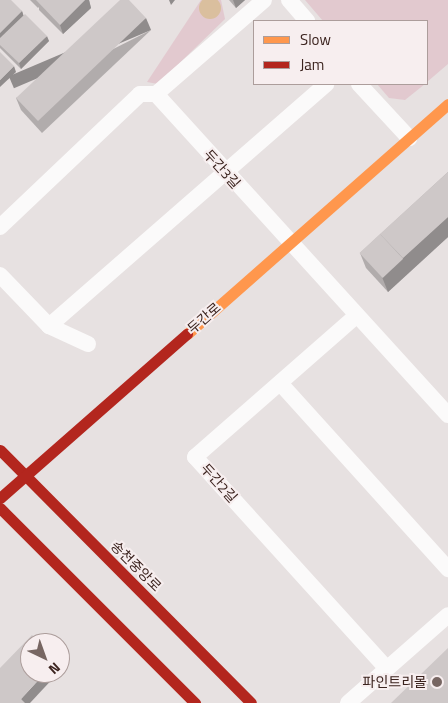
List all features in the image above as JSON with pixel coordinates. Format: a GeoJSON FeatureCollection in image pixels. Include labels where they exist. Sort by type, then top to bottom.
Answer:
{"type":"FeatureCollection","features":[{"type":"Feature","properties":{"kind":"street"},"geometry":{"type":"LineString","coordinates":[[0,227],[140,94],[156,94],[264,0]]}},
{"type":"Feature","properties":{"kind":"street"},"geometry":{"type":"LineString","coordinates":[[289,0],[306,20]]}},
{"type":"Feature","properties":{"kind":"street"},"geometry":{"type":"LineString","coordinates":[[49,326],[224,171],[325,85]]}},
{"type":"Feature","properties":{"kind":"street"},"geometry":{"type":"LineString","coordinates":[[360,85],[409,138]]}},
{"type":"Feature","properties":{"kind":"street","name":"두간3길"},"geometry":{"type":"LineString","coordinates":[[156,94],[224,171],[448,415]]}},
{"type":"Feature","properties":{"kind":"street","name":"두간로"},"geometry":{"type":"LineString","coordinates":[[0,498],[448,104]]}},
{"type":"Feature","properties":{"kind":"street"},"geometry":{"type":"LineString","coordinates":[[0,274],[49,326],[88,344]]}},
{"type":"Feature","properties":{"kind":"street","name":"두간2길"},"geometry":{"type":"LineString","coordinates":[[356,316],[195,457],[386,668]]}},
{"type":"Feature","properties":{"kind":"street"},"geometry":{"type":"LineString","coordinates":[[280,383],[448,569]]}},
{"type":"Feature","properties":{"kind":"street","name":"송천중앙로"},"geometry":{"type":"LineString","coordinates":[[0,450],[251,703]]}},
{"type":"Feature","properties":{"kind":"street"},"geometry":{"type":"LineString","coordinates":[[0,508],[195,703]]}},
{"type":"Feature","properties":{"kind":"street"},"geometry":{"type":"LineString","coordinates":[[348,703],[448,614]]}},
{"type":"Feature","properties":{"kind":"shaded area"},"geometry":{"type":"Polygon","coordinates":[[[216,-1],[221,8],[218,16],[210,19],[202,16],[199,8],[202,0],[216,-1]]]}},
{"type":"Feature","properties":{"kind":"shaded area"},"geometry":{"type":"Polygon","coordinates":[[[201,0],[221,0],[225,19],[158,84],[147,82],[201,0]]]}},
{"type":"Feature","properties":{"kind":"shaded area"},"geometry":{"type":"Polygon","coordinates":[[[305,0],[448,0],[448,64],[428,81],[428,20],[322,20],[305,0]]]}},
{"type":"Feature","properties":{"kind":"shaded area"},"geometry":{"type":"Polygon","coordinates":[[[378,85],[424,85],[405,100],[389,98],[378,85]]]}},
{"type":"Feature","properties":{"kind":"building"},"geometry":{"type":"Polygon","coordinates":[[[0,0],[11,0],[22,11],[0,33],[0,0]]]}},
{"type":"Feature","properties":{"kind":"building"},"geometry":{"type":"Polygon","coordinates":[[[36,0],[85,0],[60,25],[36,0]]]}},
{"type":"Feature","properties":{"kind":"building"},"geometry":{"type":"Polygon","coordinates":[[[120,0],[129,0],[146,18],[38,121],[16,98],[120,0]]]}},
{"type":"Feature","properties":{"kind":"building"},"geometry":{"type":"Polygon","coordinates":[[[25,14],[47,36],[19,63],[0,45],[0,38],[25,14]]]}},
{"type":"Feature","properties":{"kind":"building"},"geometry":{"type":"Polygon","coordinates":[[[0,52],[14,66],[0,80],[0,52]]]}},
{"type":"Feature","properties":{"kind":"building"},"geometry":{"type":"Polygon","coordinates":[[[448,172],[448,217],[403,258],[380,234],[448,172]]]}},
{"type":"Feature","properties":{"kind":"building"},"geometry":{"type":"Polygon","coordinates":[[[380,234],[403,259],[383,278],[360,253],[380,234]]]}},
{"type":"Feature","properties":{"kind":"building"},"geometry":{"type":"Polygon","coordinates":[[[20,647],[20,683],[36,683],[21,699],[25,703],[0,703],[0,668],[20,647]]]}},
{"type":"Feature","properties":{"kind":"building"},"geometry":{"type":"Polygon","coordinates":[[[448,648],[448,703],[391,703],[448,648]]]}},
{"type":"Feature","properties":{"kind":"traffic: slow"},"geometry":{"type":"LineString","coordinates":[[187,334],[448,104]]}},
{"type":"Feature","properties":{"kind":"traffic: jam"},"geometry":{"type":"LineString","coordinates":[[0,498],[187,334]]}},
{"type":"Feature","properties":{"kind":"traffic: jam"},"geometry":{"type":"LineString","coordinates":[[0,450],[251,703]]}},
{"type":"Feature","properties":{"kind":"traffic: jam"},"geometry":{"type":"LineString","coordinates":[[0,508],[195,703]]}},
{"type":"Feature","properties":{"kind":"place","name":"파인트리몰"},"geometry":{"type":"Point","coordinates":[437,682]}}]}
